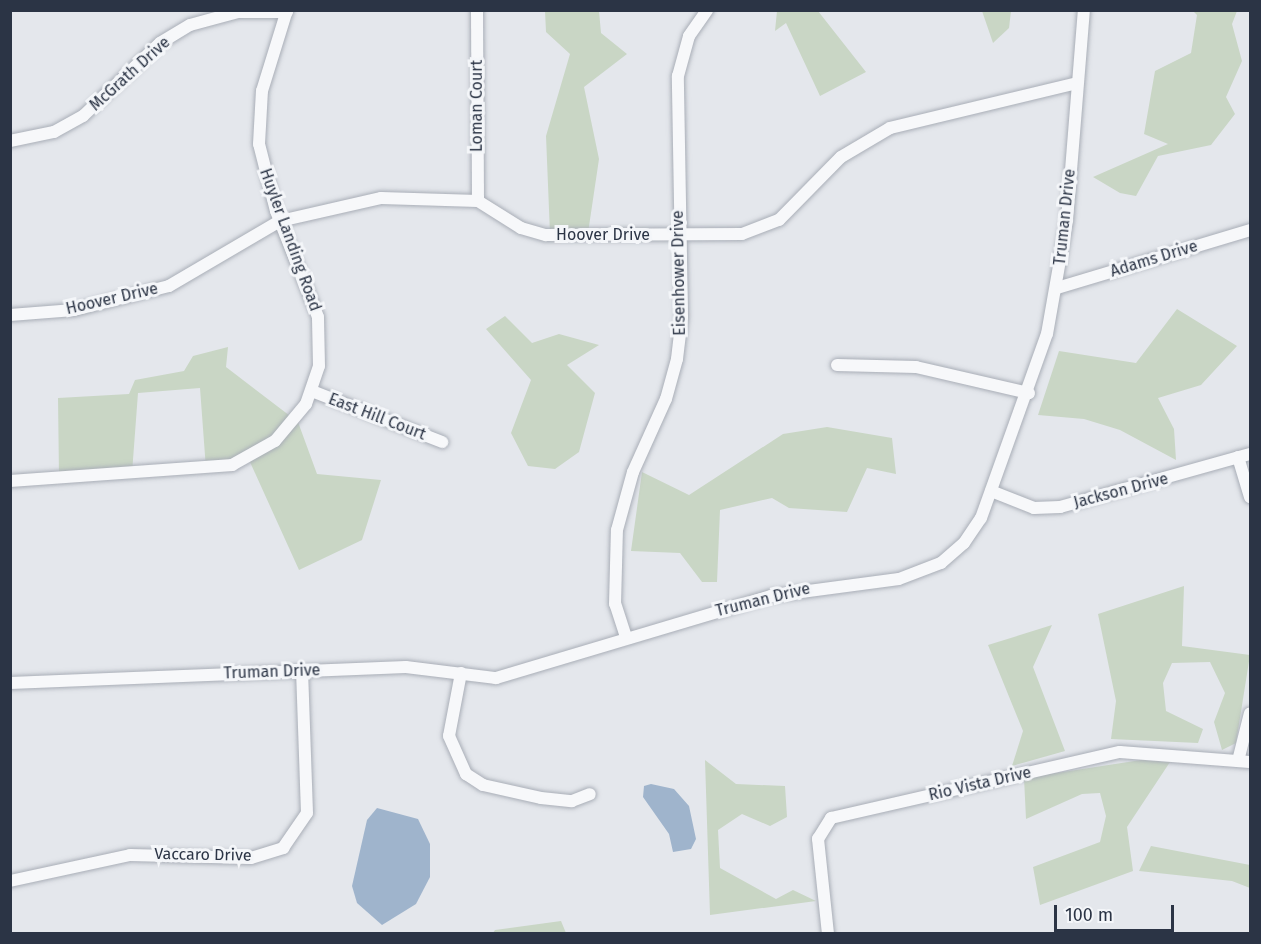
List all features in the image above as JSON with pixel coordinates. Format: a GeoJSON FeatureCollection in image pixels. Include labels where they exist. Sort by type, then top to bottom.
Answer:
{"type":"FeatureCollection","features":[{"type":"Feature","properties":{"kind":"street","name":"Loman Court"},"geometry":{"type":"LineString","coordinates":[[477,10],[478,201]]}},
{"type":"Feature","properties":{"kind":"street","name":"Eisenhower Drive"},"geometry":{"type":"LineString","coordinates":[[626,638],[615,604],[617,530],[633,472],[666,399],[677,359],[682,317],[678,235],[679,62],[689,36],[707,10]]}},
{"type":"Feature","properties":{"kind":"street","name":"Truman Drive"},"geometry":{"type":"LineString","coordinates":[[10,683],[406,667],[508,676],[626,638],[799,590],[899,579],[928,570],[964,543],[991,491],[1029,393],[1057,288],[1084,10]]}},
{"type":"Feature","properties":{"kind":"street","name":"McGrath Drive"},"geometry":{"type":"LineString","coordinates":[[10,141],[54,132],[83,116],[160,43],[190,25],[238,12],[287,11]]}},
{"type":"Feature","properties":{"kind":"street","name":"Huyler Landing Road"},"geometry":{"type":"LineString","coordinates":[[10,481],[232,465],[281,436],[312,392],[321,350],[318,317],[280,221],[261,161],[258,126],[262,92],[287,11]]}},
{"type":"Feature","properties":{"kind":"street","name":"Hoover Drive"},"geometry":{"type":"LineString","coordinates":[[10,315],[74,310],[169,286],[280,221],[381,198],[478,201],[521,228],[546,235],[742,234],[766,227],[790,211],[841,157],[890,128],[1077,83]]}},
{"type":"Feature","properties":{"kind":"street","name":"Adams Drive"},"geometry":{"type":"LineString","coordinates":[[1057,288],[1251,230]]}},
{"type":"Feature","properties":{"kind":"street"},"geometry":{"type":"LineString","coordinates":[[837,365],[916,367],[1029,393]]}},
{"type":"Feature","properties":{"kind":"street","name":"East Hill Court"},"geometry":{"type":"LineString","coordinates":[[312,392],[442,442]]}},
{"type":"Feature","properties":{"kind":"street"},"geometry":{"type":"LineString","coordinates":[[1244,456],[1251,497]]}},
{"type":"Feature","properties":{"kind":"street","name":"Jackson Drive"},"geometry":{"type":"LineString","coordinates":[[991,491],[1034,508],[1060,507],[1244,456]]}},
{"type":"Feature","properties":{"kind":"street","name":"Vaccaro Drive"},"geometry":{"type":"LineString","coordinates":[[10,881],[130,855],[252,858],[283,848],[308,813],[302,671]]}},
{"type":"Feature","properties":{"kind":"street"},"geometry":{"type":"LineString","coordinates":[[461,673],[450,725],[453,756],[474,781],[512,792],[572,801],[590,794]]}},
{"type":"Feature","properties":{"kind":"street"},"geometry":{"type":"LineString","coordinates":[[1244,761],[1251,713]]}},
{"type":"Feature","properties":{"kind":"street","name":"Rio Vista Drive"},"geometry":{"type":"LineString","coordinates":[[828,933],[818,839],[831,818],[1120,752],[1244,761]]}},
{"type":"Feature","properties":{"kind":"green space"},"geometry":{"type":"Polygon","coordinates":[[[545,11],[599,11],[601,33],[627,54],[584,87],[599,159],[588,233],[550,234],[546,136],[570,54],[546,32],[545,11]]]}},
{"type":"Feature","properties":{"kind":"green space"},"geometry":{"type":"Polygon","coordinates":[[[777,11],[818,11],[866,72],[820,96],[786,23],[775,31],[777,11]]]}},
{"type":"Feature","properties":{"kind":"green space"},"geometry":{"type":"Polygon","coordinates":[[[982,11],[1011,11],[1009,28],[993,43],[982,11]]]}},
{"type":"Feature","properties":{"kind":"green space"},"geometry":{"type":"Polygon","coordinates":[[[1193,11],[1237,11],[1232,24],[1242,61],[1226,97],[1235,114],[1211,145],[1158,156],[1136,196],[1120,193],[1093,177],[1168,144],[1144,134],[1155,71],[1191,53],[1197,15],[1193,11]]]}},
{"type":"Feature","properties":{"kind":"green space"},"geometry":{"type":"Polygon","coordinates":[[[1177,309],[1237,346],[1201,385],[1158,398],[1174,429],[1176,460],[1120,430],[1084,419],[1038,415],[1059,351],[1136,363],[1177,309]]]}},
{"type":"Feature","properties":{"kind":"green space"},"geometry":{"type":"Polygon","coordinates":[[[505,316],[532,343],[559,334],[599,345],[567,365],[595,393],[579,452],[555,469],[528,466],[511,433],[531,380],[486,329],[505,316]]]}},
{"type":"Feature","properties":{"kind":"green space"},"geometry":{"type":"Polygon","coordinates":[[[228,347],[226,367],[298,422],[317,474],[381,480],[362,540],[299,570],[250,462],[206,469],[200,388],[138,393],[132,473],[59,477],[58,398],[129,394],[135,380],[184,371],[193,356],[228,347]]]}},
{"type":"Feature","properties":{"kind":"green space"},"geometry":{"type":"Polygon","coordinates":[[[827,427],[892,438],[896,474],[867,468],[847,512],[789,508],[772,498],[720,510],[717,582],[702,582],[680,553],[631,551],[642,472],[689,495],[783,434],[827,427]]]}},
{"type":"Feature","properties":{"kind":"green space"},"geometry":{"type":"Polygon","coordinates":[[[1184,586],[1182,646],[1250,655],[1236,743],[1222,750],[1214,722],[1225,693],[1210,662],[1172,663],[1163,683],[1166,711],[1203,729],[1198,743],[1111,739],[1116,701],[1098,614],[1184,586]]]}},
{"type":"Feature","properties":{"kind":"green space"},"geometry":{"type":"Polygon","coordinates":[[[1052,625],[1033,667],[1065,751],[1012,766],[1023,731],[988,645],[1052,625]]]}},
{"type":"Feature","properties":{"kind":"green space"},"geometry":{"type":"Polygon","coordinates":[[[705,760],[736,784],[785,786],[787,817],[770,826],[742,814],[718,830],[720,868],[776,899],[793,890],[816,901],[710,915],[705,760]]]}},
{"type":"Feature","properties":{"kind":"green space"},"geometry":{"type":"Polygon","coordinates":[[[1141,760],[1170,762],[1127,827],[1133,871],[1040,905],[1033,867],[1100,842],[1106,816],[1100,793],[1082,794],[1026,819],[1024,778],[1141,760]]]}},
{"type":"Feature","properties":{"kind":"green space"},"geometry":{"type":"Polygon","coordinates":[[[1151,846],[1250,865],[1250,888],[1232,881],[1139,871],[1151,846]]]}},
{"type":"Feature","properties":{"kind":"green space"},"geometry":{"type":"Polygon","coordinates":[[[561,921],[566,933],[493,933],[495,930],[561,921]]]}},
{"type":"Feature","properties":{"kind":"water"},"geometry":{"type":"Polygon","coordinates":[[[651,784],[674,789],[689,806],[696,839],[691,849],[673,852],[669,834],[643,797],[644,786],[651,784]]]}},
{"type":"Feature","properties":{"kind":"water"},"geometry":{"type":"Polygon","coordinates":[[[377,808],[418,819],[430,844],[430,877],[416,904],[382,925],[357,903],[352,886],[367,820],[377,808]]]}}]}
